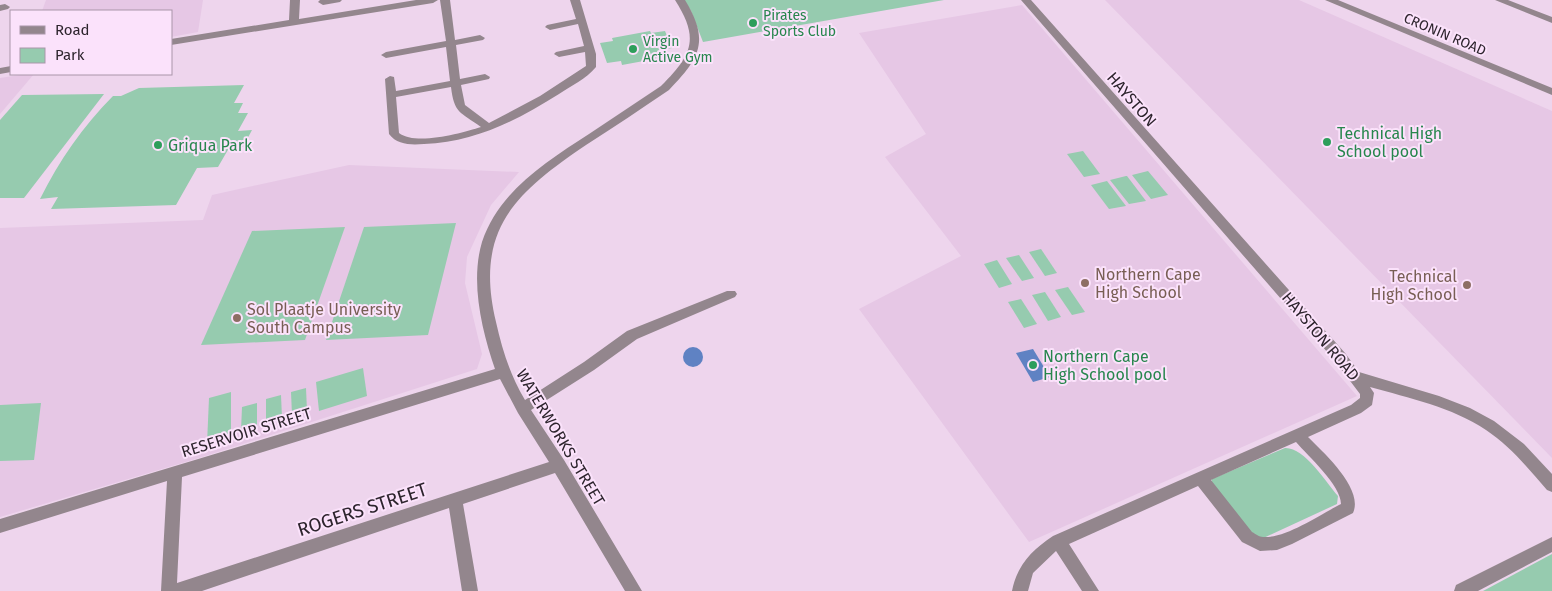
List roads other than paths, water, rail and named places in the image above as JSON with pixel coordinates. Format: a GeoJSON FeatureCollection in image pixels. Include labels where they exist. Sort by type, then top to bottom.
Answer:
{"type":"FeatureCollection","features":[{"type":"Feature","properties":{"kind":"street"},"geometry":{"type":"LineString","coordinates":[[294,22],[295,0]]}},
{"type":"Feature","properties":{"kind":"street"},"geometry":{"type":"LineString","coordinates":[[323,2],[337,0]]}},
{"type":"Feature","properties":{"kind":"street"},"geometry":{"type":"LineString","coordinates":[[172,42],[432,0]]}},
{"type":"Feature","properties":{"kind":"street"},"geometry":{"type":"LineString","coordinates":[[445,0],[460,106],[489,128]]}},
{"type":"Feature","properties":{"kind":"street"},"geometry":{"type":"LineString","coordinates":[[390,79],[394,134],[401,139],[448,141],[502,123],[582,75],[592,64],[574,0]]}},
{"type":"Feature","properties":{"kind":"street","name":"WATERWORKS STREET"},"geometry":{"type":"LineString","coordinates":[[634,591],[503,372],[490,324],[482,280],[485,253],[492,232],[507,204],[542,169],[665,88],[681,72],[692,56],[696,37],[692,19],[680,0]]}},
{"type":"Feature","properties":{"kind":"street","name":"HAYSTON"},"geometry":{"type":"LineString","coordinates":[[1026,0],[1216,216]]}},
{"type":"Feature","properties":{"kind":"street","name":"CRONIN ROAD"},"geometry":{"type":"LineString","coordinates":[[1330,0],[1552,92]]}},
{"type":"Feature","properties":{"kind":"street"},"geometry":{"type":"LineString","coordinates":[[1500,0],[1552,20]]}},
{"type":"Feature","properties":{"kind":"street"},"geometry":{"type":"LineString","coordinates":[[550,27],[581,21]]}},
{"type":"Feature","properties":{"kind":"street"},"geometry":{"type":"LineString","coordinates":[[386,55],[480,38]]}},
{"type":"Feature","properties":{"kind":"street"},"geometry":{"type":"LineString","coordinates":[[559,54],[589,48]]}},
{"type":"Feature","properties":{"kind":"street"},"geometry":{"type":"LineString","coordinates":[[392,95],[486,77]]}},
{"type":"Feature","properties":{"kind":"street","name":"CRONIN ROAD"},"geometry":{"type":"LineString","coordinates":[[1522,81],[1552,97]]}},
{"type":"Feature","properties":{"kind":"street","name":"HAYSTON ROAD"},"geometry":{"type":"LineString","coordinates":[[1020,591],[1021,581],[1028,567],[1041,553],[1058,541],[1365,404],[1367,401],[1367,393],[1356,377],[1216,216]]}},
{"type":"Feature","properties":{"kind":"street"},"geometry":{"type":"LineString","coordinates":[[523,408],[575,376],[632,335],[731,294]]}},
{"type":"Feature","properties":{"kind":"street","name":"RESERVOIR STREET"},"geometry":{"type":"LineString","coordinates":[[0,526],[503,372]]}},
{"type":"Feature","properties":{"kind":"street"},"geometry":{"type":"LineString","coordinates":[[1356,377],[1406,392],[1480,419],[1510,443],[1552,485]]}},
{"type":"Feature","properties":{"kind":"street"},"geometry":{"type":"LineString","coordinates":[[1201,478],[1247,537],[1254,542],[1263,544],[1280,541],[1348,508],[1350,503],[1349,497],[1340,483],[1297,434]]}},
{"type":"Feature","properties":{"kind":"street","name":"ROGERS STREET"},"geometry":{"type":"LineString","coordinates":[[178,591],[559,465]]}},
{"type":"Feature","properties":{"kind":"street"},"geometry":{"type":"LineString","coordinates":[[169,591],[174,472]]}},
{"type":"Feature","properties":{"kind":"street"},"geometry":{"type":"LineString","coordinates":[[455,500],[470,591]]}},
{"type":"Feature","properties":{"kind":"street"},"geometry":{"type":"LineString","coordinates":[[1058,541],[1091,591]]}},
{"type":"Feature","properties":{"kind":"street"},"geometry":{"type":"LineString","coordinates":[[1462,591],[1552,544]]}},
{"type":"Feature","properties":{"kind":"water"},"geometry":{"type":"Polygon","coordinates":[[[693,347],[700,350],[703,357],[700,364],[693,367],[686,364],[683,357],[686,350],[693,347]]]}},
{"type":"Feature","properties":{"kind":"water","name":"Northern Cape High School pool"},"geometry":{"type":"Polygon","coordinates":[[[1033,349],[1050,377],[1033,382],[1016,353],[1033,349]]]}},
{"type":"Feature","properties":{"kind":"place","name":"Pirates Sports Club"},"geometry":{"type":"Point","coordinates":[753,23]}},
{"type":"Feature","properties":{"kind":"place","name":"Virgin Active Gym"},"geometry":{"type":"Point","coordinates":[633,49]}},
{"type":"Feature","properties":{"kind":"place","name":"Technical High School pool"},"geometry":{"type":"Point","coordinates":[1327,142]}},
{"type":"Feature","properties":{"kind":"place","name":"Griqua Park"},"geometry":{"type":"Point","coordinates":[158,145]}},
{"type":"Feature","properties":{"kind":"place","name":"Northern Cape High School"},"geometry":{"type":"Point","coordinates":[1085,283]}},
{"type":"Feature","properties":{"kind":"place","name":"Technical High School"},"geometry":{"type":"Point","coordinates":[1467,285]}},
{"type":"Feature","properties":{"kind":"place","name":"Sol Plaatje University South Campus"},"geometry":{"type":"Point","coordinates":[237,318]}},
{"type":"Feature","properties":{"kind":"place","name":"Northern Cape High School pool"},"geometry":{"type":"Point","coordinates":[1033,365]}}]}
